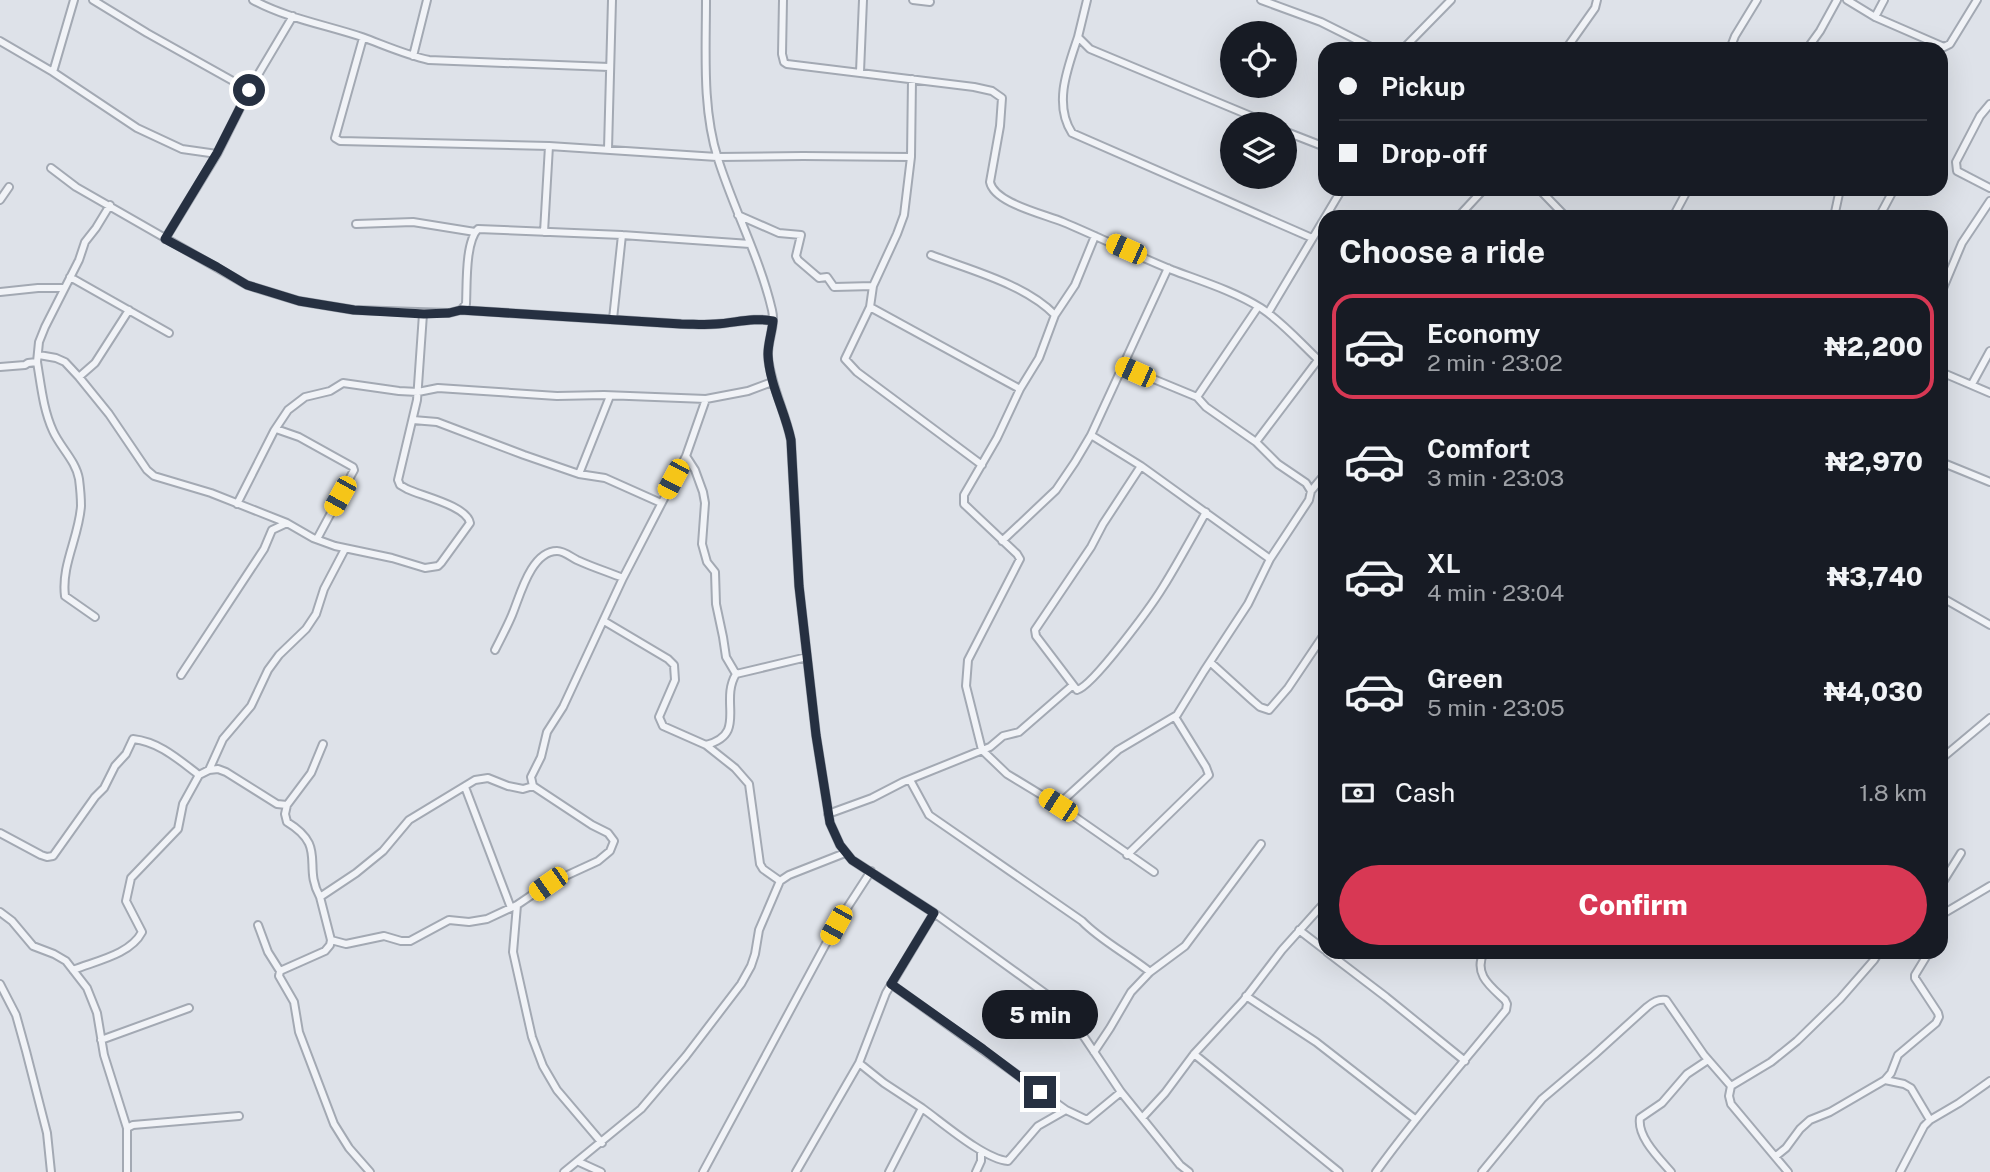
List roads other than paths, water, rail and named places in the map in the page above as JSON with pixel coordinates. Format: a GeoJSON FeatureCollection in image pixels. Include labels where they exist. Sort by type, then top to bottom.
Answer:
{"type":"FeatureCollection","features":[{"type":"Feature","properties":{"kind":"street"},"geometry":{"type":"LineString","coordinates":[[53,72],[74,0]]}},
{"type":"Feature","properties":{"kind":"street"},"geometry":{"type":"LineString","coordinates":[[93,0],[249,90]]}},
{"type":"Feature","properties":{"kind":"street"},"geometry":{"type":"LineString","coordinates":[[253,0],[271,9],[413,56],[443,61],[609,66]]}},
{"type":"Feature","properties":{"kind":"street"},"geometry":{"type":"LineString","coordinates":[[413,56],[427,0]]}},
{"type":"Feature","properties":{"kind":"street"},"geometry":{"type":"LineString","coordinates":[[608,149],[612,0]]}},
{"type":"Feature","properties":{"kind":"street"},"geometry":{"type":"LineString","coordinates":[[706,0],[707,92],[717,157],[764,279],[772,311],[768,352],[772,382],[791,440],[799,586],[828,814],[834,834],[852,860],[934,913],[1059,1003],[1121,1092],[1189,1172]]}},
{"type":"Feature","properties":{"kind":"street"},"geometry":{"type":"LineString","coordinates":[[783,0],[782,54],[787,64],[983,88],[999,96],[1002,98],[1002,111],[991,173],[991,188],[999,195],[1013,204],[1235,294],[1268,313],[1318,360],[1256,442]]}},
{"type":"Feature","properties":{"kind":"street"},"geometry":{"type":"LineString","coordinates":[[860,72],[863,0]]}},
{"type":"Feature","properties":{"kind":"street"},"geometry":{"type":"LineString","coordinates":[[914,0],[930,2]]}},
{"type":"Feature","properties":{"kind":"street"},"geometry":{"type":"LineString","coordinates":[[1087,0],[1064,81],[1063,101],[1067,125],[1072,133],[1312,238]]}},
{"type":"Feature","properties":{"kind":"street"},"geometry":{"type":"LineString","coordinates":[[1261,0],[1321,22],[1361,42]]}},
{"type":"Feature","properties":{"kind":"street"},"geometry":{"type":"LineString","coordinates":[[1410,42],[1451,0]]}},
{"type":"Feature","properties":{"kind":"street"},"geometry":{"type":"LineString","coordinates":[[1571,42],[1595,8],[1597,0]]}},
{"type":"Feature","properties":{"kind":"street"},"geometry":{"type":"LineString","coordinates":[[1733,42],[1757,0]]}},
{"type":"Feature","properties":{"kind":"street"},"geometry":{"type":"LineString","coordinates":[[1812,42],[1836,0]]}},
{"type":"Feature","properties":{"kind":"street"},"geometry":{"type":"LineString","coordinates":[[1847,0],[1875,17],[1931,42]]}},
{"type":"Feature","properties":{"kind":"street"},"geometry":{"type":"LineString","coordinates":[[1875,17],[1884,0]]}},
{"type":"Feature","properties":{"kind":"street"},"geometry":{"type":"LineString","coordinates":[[1948,45],[1977,0]]}},
{"type":"Feature","properties":{"kind":"street"},"geometry":{"type":"LineString","coordinates":[[165,239],[217,153],[249,90],[293,16]]}},
{"type":"Feature","properties":{"kind":"street"},"geometry":{"type":"LineString","coordinates":[[1078,37],[1090,49],[1240,112]]}},
{"type":"Feature","properties":{"kind":"street"},"geometry":{"type":"LineString","coordinates":[[363,38],[335,138],[337,140],[549,146],[717,157],[911,157]]}},
{"type":"Feature","properties":{"kind":"street"},"geometry":{"type":"LineString","coordinates":[[0,41],[53,72],[137,128],[182,149],[217,153]]}},
{"type":"Feature","properties":{"kind":"street"},"geometry":{"type":"LineString","coordinates":[[912,79],[911,157],[904,215],[873,286],[870,307],[861,330],[845,357],[846,362],[982,465]]}},
{"type":"Feature","properties":{"kind":"street"},"geometry":{"type":"LineString","coordinates":[[1990,104],[1980,116],[1955,162],[1957,171],[1990,188]]}},
{"type":"Feature","properties":{"kind":"street"},"geometry":{"type":"LineString","coordinates":[[1297,136],[1318,144]]}},
{"type":"Feature","properties":{"kind":"street"},"geometry":{"type":"LineString","coordinates":[[544,232],[549,146]]}},
{"type":"Feature","properties":{"kind":"street"},"geometry":{"type":"LineString","coordinates":[[51,168],[76,187],[247,285],[299,301],[354,310],[424,314],[461,310],[681,324],[773,321]]}},
{"type":"Feature","properties":{"kind":"street"},"geometry":{"type":"LineString","coordinates":[[0,200],[9,187]]}},
{"type":"Feature","properties":{"kind":"street"},"geometry":{"type":"LineString","coordinates":[[1465,210],[1478,196]]}},
{"type":"Feature","properties":{"kind":"street"},"geometry":{"type":"LineString","coordinates":[[1546,196],[1559,210]]}},
{"type":"Feature","properties":{"kind":"street"},"geometry":{"type":"LineString","coordinates":[[1948,276],[1962,243],[1990,201]]}},
{"type":"Feature","properties":{"kind":"street"},"geometry":{"type":"LineString","coordinates":[[96,617],[65,596],[66,562],[81,505],[78,475],[46,415],[38,359],[41,337],[85,242],[110,205]]}},
{"type":"Feature","properties":{"kind":"street"},"geometry":{"type":"LineString","coordinates":[[738,215],[779,233],[801,235],[796,256],[798,260],[818,278],[827,277],[834,287],[873,286]]}},
{"type":"Feature","properties":{"kind":"street"},"geometry":{"type":"LineString","coordinates":[[356,224],[413,222],[475,232],[481,229],[622,235],[750,244]]}},
{"type":"Feature","properties":{"kind":"street"},"geometry":{"type":"LineString","coordinates":[[1268,313],[1318,228]]}},
{"type":"Feature","properties":{"kind":"street"},"geometry":{"type":"LineString","coordinates":[[461,310],[466,304],[469,253],[475,232]]}},
{"type":"Feature","properties":{"kind":"street"},"geometry":{"type":"LineString","coordinates":[[613,319],[622,235]]}},
{"type":"Feature","properties":{"kind":"street"},"geometry":{"type":"LineString","coordinates":[[1095,236],[1074,285],[1055,315],[1039,358],[964,495],[963,501],[969,509],[1020,559],[968,660],[966,686],[982,750],[1007,774],[1058,805],[1154,873]]}},
{"type":"Feature","properties":{"kind":"street"},"geometry":{"type":"LineString","coordinates":[[931,255],[1030,296],[1055,315]]}},
{"type":"Feature","properties":{"kind":"street"},"geometry":{"type":"LineString","coordinates":[[1002,541],[1056,489],[1091,435],[1168,268]]}},
{"type":"Feature","properties":{"kind":"street"},"geometry":{"type":"LineString","coordinates":[[70,277],[169,333]]}},
{"type":"Feature","properties":{"kind":"street"},"geometry":{"type":"LineString","coordinates":[[0,292],[64,288]]}},
{"type":"Feature","properties":{"kind":"street"},"geometry":{"type":"LineString","coordinates":[[870,307],[1020,389]]}},
{"type":"Feature","properties":{"kind":"street"},"geometry":{"type":"LineString","coordinates":[[1198,397],[1258,307]]}},
{"type":"Feature","properties":{"kind":"street"},"geometry":{"type":"LineString","coordinates":[[79,377],[95,363],[129,310]]}},
{"type":"Feature","properties":{"kind":"street"},"geometry":{"type":"LineString","coordinates":[[0,368],[25,365],[38,359],[56,358],[65,362],[109,414],[151,474],[237,503],[345,549],[431,568],[441,563],[469,527],[470,519],[458,509],[400,485],[398,480],[418,391],[424,314]]}},
{"type":"Feature","properties":{"kind":"street"},"geometry":{"type":"LineString","coordinates":[[1972,384],[1990,351]]}},
{"type":"Feature","properties":{"kind":"street"},"geometry":{"type":"LineString","coordinates":[[1122,366],[1198,397],[1206,407],[1256,442],[1278,464],[1306,483],[1311,491]]}},
{"type":"Feature","properties":{"kind":"street"},"geometry":{"type":"LineString","coordinates":[[1948,375],[1990,393]]}},
{"type":"Feature","properties":{"kind":"street"},"geometry":{"type":"LineString","coordinates":[[237,503],[288,410],[305,397],[330,391],[343,383],[398,391],[438,388],[557,396],[706,399],[748,391],[772,382]]}},
{"type":"Feature","properties":{"kind":"street"},"geometry":{"type":"LineString","coordinates":[[579,474],[610,396]]}},
{"type":"Feature","properties":{"kind":"street"},"geometry":{"type":"LineString","coordinates":[[331,940],[346,944],[384,936],[410,941],[449,920],[469,922],[487,919],[514,907],[548,884],[598,861],[613,846],[613,838],[608,833],[533,786],[531,777],[541,757],[547,732],[563,707],[623,578],[686,456],[706,399]]}},
{"type":"Feature","properties":{"kind":"street"},"geometry":{"type":"LineString","coordinates":[[413,420],[437,422],[579,474],[605,478],[661,503]]}},
{"type":"Feature","properties":{"kind":"street"},"geometry":{"type":"LineString","coordinates":[[276,429],[299,437],[355,470],[317,539]]}},
{"type":"Feature","properties":{"kind":"street"},"geometry":{"type":"LineString","coordinates":[[1091,435],[1141,466],[1270,559]]}},
{"type":"Feature","properties":{"kind":"street"},"geometry":{"type":"LineString","coordinates":[[686,456],[695,470],[703,492],[705,503],[701,540],[707,562],[715,572],[716,604],[726,657],[736,674]]}},
{"type":"Feature","properties":{"kind":"street"},"geometry":{"type":"LineString","coordinates":[[1141,466],[1035,630],[1036,636],[1077,690],[1082,689],[1103,667],[1162,589],[1206,512]]}},
{"type":"Feature","properties":{"kind":"street"},"geometry":{"type":"LineString","coordinates":[[1948,466],[1990,482]]}},
{"type":"Feature","properties":{"kind":"street"},"geometry":{"type":"LineString","coordinates":[[1058,805],[1118,750],[1175,717],[1248,604],[1270,559],[1318,482]]}},
{"type":"Feature","properties":{"kind":"street"},"geometry":{"type":"LineString","coordinates":[[181,675],[264,549],[272,530],[287,523]]}},
{"type":"Feature","properties":{"kind":"street"},"geometry":{"type":"LineString","coordinates":[[209,770],[223,739],[251,706],[268,670],[279,655],[306,629],[316,614],[324,589],[345,549]]}},
{"type":"Feature","properties":{"kind":"street"},"geometry":{"type":"LineString","coordinates":[[495,650],[530,572],[539,559],[548,553],[563,552],[578,561],[623,578]]}},
{"type":"Feature","properties":{"kind":"street"},"geometry":{"type":"LineString","coordinates":[[1948,601],[1990,625]]}},
{"type":"Feature","properties":{"kind":"street"},"geometry":{"type":"LineString","coordinates":[[604,621],[676,667],[675,680],[659,717],[660,721],[672,731],[706,745],[735,768],[749,785],[760,864],[780,881]]}},
{"type":"Feature","properties":{"kind":"street"},"geometry":{"type":"LineString","coordinates":[[1210,662],[1253,701],[1269,710],[1318,643]]}},
{"type":"Feature","properties":{"kind":"street"},"geometry":{"type":"LineString","coordinates":[[706,745],[719,740],[729,728],[729,695],[731,682],[736,674],[807,657]]}},
{"type":"Feature","properties":{"kind":"street"},"geometry":{"type":"LineString","coordinates":[[828,814],[872,798],[990,747],[1003,736],[1019,732],[1073,685]]}},
{"type":"Feature","properties":{"kind":"street"},"geometry":{"type":"LineString","coordinates":[[1127,855],[1209,775],[1175,717]]}},
{"type":"Feature","properties":{"kind":"street"},"geometry":{"type":"LineString","coordinates":[[1948,753],[1990,718]]}},
{"type":"Feature","properties":{"kind":"street"},"geometry":{"type":"LineString","coordinates":[[0,833],[41,855],[53,856],[104,788],[133,739],[143,740],[171,753],[199,775]]}},
{"type":"Feature","properties":{"kind":"street"},"geometry":{"type":"LineString","coordinates":[[280,971],[325,951],[331,940],[314,879],[313,851],[303,833],[287,822],[285,814],[287,805],[311,773],[323,744]]}},
{"type":"Feature","properties":{"kind":"street"},"geometry":{"type":"LineString","coordinates":[[73,970],[116,954],[140,937],[142,932],[126,901],[131,878],[178,829],[183,804],[199,775],[218,769],[277,804],[287,805]]}},
{"type":"Feature","properties":{"kind":"street"},"geometry":{"type":"LineString","coordinates":[[320,897],[383,851],[410,820],[475,780],[488,778],[517,788],[533,786]]}},
{"type":"Feature","properties":{"kind":"street"},"geometry":{"type":"LineString","coordinates":[[910,780],[929,815],[1065,908],[1150,972]]}},
{"type":"Feature","properties":{"kind":"street"},"geometry":{"type":"LineString","coordinates":[[465,787],[480,830],[514,907],[513,952],[532,1038],[543,1066],[557,1090],[602,1143]]}},
{"type":"Feature","properties":{"kind":"street"},"geometry":{"type":"LineString","coordinates":[[1094,1052],[1131,992],[1150,972],[1185,946],[1261,844]]}},
{"type":"Feature","properties":{"kind":"street"},"geometry":{"type":"LineString","coordinates":[[564,1172],[641,1109],[741,984],[751,966],[759,930],[780,881],[845,853]]}},
{"type":"Feature","properties":{"kind":"street"},"geometry":{"type":"LineString","coordinates":[[1948,874],[1961,853]]}},
{"type":"Feature","properties":{"kind":"street"},"geometry":{"type":"LineString","coordinates":[[703,1172],[836,925],[870,872]]}},
{"type":"Feature","properties":{"kind":"street"},"geometry":{"type":"LineString","coordinates":[[1948,911],[1990,886]]}},
{"type":"Feature","properties":{"kind":"street"},"geometry":{"type":"LineString","coordinates":[[1142,1118],[1318,910]]}},
{"type":"Feature","properties":{"kind":"street"},"geometry":{"type":"LineString","coordinates":[[0,912],[12,921],[33,946],[61,957],[87,988],[97,1013],[104,1055],[127,1128],[127,1172]]}},
{"type":"Feature","properties":{"kind":"street"},"geometry":{"type":"LineString","coordinates":[[796,1172],[859,1063],[891,984],[934,913]]}},
{"type":"Feature","properties":{"kind":"street"},"geometry":{"type":"LineString","coordinates":[[258,925],[268,952],[280,971],[279,976],[294,1002],[299,1032],[334,1124],[349,1148],[370,1172]]}},
{"type":"Feature","properties":{"kind":"street"},"geometry":{"type":"LineString","coordinates":[[1299,930],[1318,945]]}},
{"type":"Feature","properties":{"kind":"street"},"geometry":{"type":"LineString","coordinates":[[1336,959],[1465,1061]]}},
{"type":"Feature","properties":{"kind":"street"},"geometry":{"type":"LineString","coordinates":[[1376,1172],[1415,1119],[1465,1061],[1507,1006],[1505,1000],[1482,978],[1481,959]]}},
{"type":"Feature","properties":{"kind":"street"},"geometry":{"type":"LineString","coordinates":[[1787,1172],[1731,1104],[1729,1087],[1771,1062],[1797,1041],[1840,999],[1874,959]]}},
{"type":"Feature","properties":{"kind":"street"},"geometry":{"type":"LineString","coordinates":[[1776,1157],[1810,1120],[1830,1112],[1885,1080],[1898,1055],[1938,1020],[1938,1013],[1915,978],[1925,959]]}},
{"type":"Feature","properties":{"kind":"street"},"geometry":{"type":"LineString","coordinates":[[0,984],[16,1015],[26,1051],[47,1133],[51,1172]]}},
{"type":"Feature","properties":{"kind":"street"},"geometry":{"type":"LineString","coordinates":[[891,984],[1066,1110],[1087,1120],[1121,1092]]}},
{"type":"Feature","properties":{"kind":"street"},"geometry":{"type":"LineString","coordinates":[[1246,996],[1316,1042],[1415,1119]]}},
{"type":"Feature","properties":{"kind":"street"},"geometry":{"type":"LineString","coordinates":[[1482,1172],[1542,1099],[1656,1000],[1666,1000],[1708,1060],[1731,1086]]}},
{"type":"Feature","properties":{"kind":"street"},"geometry":{"type":"LineString","coordinates":[[101,1040],[189,1008]]}},
{"type":"Feature","properties":{"kind":"street"},"geometry":{"type":"LineString","coordinates":[[1194,1054],[1339,1172]]}},
{"type":"Feature","properties":{"kind":"street"},"geometry":{"type":"LineString","coordinates":[[1671,1172],[1649,1145],[1639,1126],[1640,1118],[1662,1103],[1687,1074],[1708,1060]]}},
{"type":"Feature","properties":{"kind":"street"},"geometry":{"type":"LineString","coordinates":[[859,1063],[982,1152],[998,1160],[1008,1161],[1038,1126],[1066,1110]]}},
{"type":"Feature","properties":{"kind":"street"},"geometry":{"type":"LineString","coordinates":[[1885,1080],[1911,1088],[1930,1120]]}},
{"type":"Feature","properties":{"kind":"street"},"geometry":{"type":"LineString","coordinates":[[1900,1172],[1919,1134],[1930,1120],[1959,1104],[1990,1081]]}},
{"type":"Feature","properties":{"kind":"street"},"geometry":{"type":"LineString","coordinates":[[889,1172],[922,1108]]}},
{"type":"Feature","properties":{"kind":"street"},"geometry":{"type":"LineString","coordinates":[[127,1128],[133,1125],[239,1116]]}},
{"type":"Feature","properties":{"kind":"street"},"geometry":{"type":"LineString","coordinates":[[976,1172],[982,1152]]}},
{"type":"Feature","properties":{"kind":"street"},"geometry":{"type":"LineString","coordinates":[[579,1162],[601,1172]]}}]}
